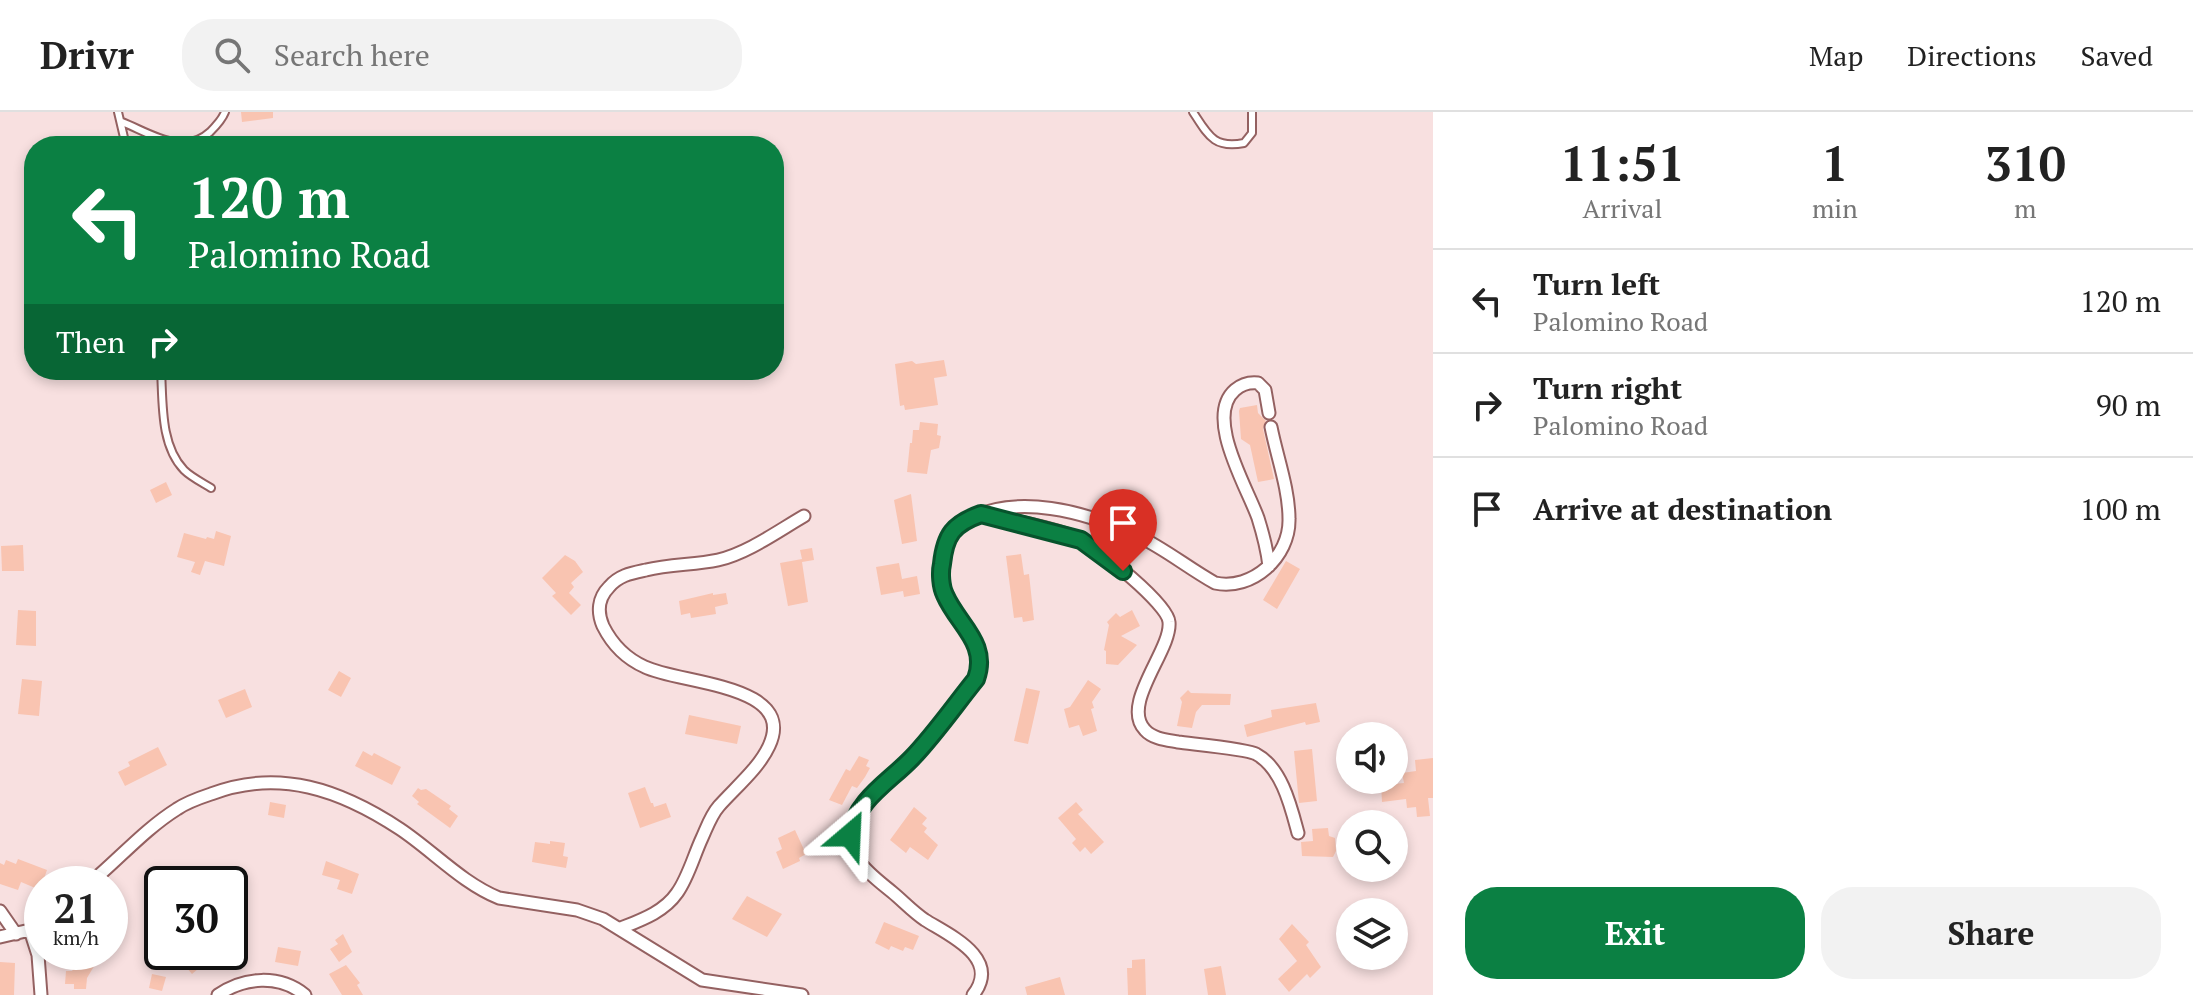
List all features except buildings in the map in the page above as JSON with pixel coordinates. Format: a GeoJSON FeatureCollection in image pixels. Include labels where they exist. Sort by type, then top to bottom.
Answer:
{"type":"FeatureCollection","features":[{"type":"Feature","properties":{"kind":"street"},"geometry":{"type":"LineString","coordinates":[[1269,413],[1265,390],[1258,383],[1250,382],[1233,392],[1225,402],[1223,415],[1236,468],[1266,545],[1269,566]]}},
{"type":"Feature","properties":{"kind":"street"},"geometry":{"type":"LineString","coordinates":[[973,995],[980,980],[980,970],[973,952],[922,918],[863,869],[852,849],[850,835],[856,813],[913,757],[976,679],[980,668],[977,647],[944,594],[941,570],[944,544],[950,533],[981,514],[1005,507],[1029,507],[1083,515],[1135,535],[1215,583],[1226,585],[1250,580],[1269,566],[1283,544],[1290,522],[1271,427]]}},
{"type":"Feature","properties":{"kind":"street"},"geometry":{"type":"LineString","coordinates":[[981,514],[1081,540],[1123,571],[1164,609],[1169,622],[1166,637],[1141,697],[1138,714],[1144,729],[1159,739],[1256,753],[1276,774],[1291,807],[1298,833]]}},
{"type":"Feature","properties":{"kind":"street"},"geometry":{"type":"LineString","coordinates":[[621,928],[654,914],[677,893],[715,810],[768,749],[775,731],[770,712],[757,700],[741,693],[666,675],[645,667],[621,652],[607,634],[600,618],[599,602],[607,588],[621,576],[655,567],[720,559],[804,516]]}},
{"type":"Feature","properties":{"kind":"street"},"geometry":{"type":"LineString","coordinates":[[110,866],[177,808],[219,791],[281,781],[354,803],[373,813],[424,845],[475,887],[489,894],[577,910],[603,919],[702,980],[802,995]]}},
{"type":"Feature","properties":{"kind":"street"},"geometry":{"type":"LineString","coordinates":[[0,911],[16,934]]}},
{"type":"Feature","properties":{"kind":"street"},"geometry":{"type":"LineString","coordinates":[[0,937],[24,932]]}},
{"type":"Feature","properties":{"kind":"street"},"geometry":{"type":"LineString","coordinates":[[39,970],[41,995]]}},
{"type":"Feature","properties":{"kind":"street"},"geometry":{"type":"LineString","coordinates":[[218,995],[236,985],[269,980],[284,983],[305,995]]}},
{"type":"Feature","properties":{"kind":"lane"},"geometry":{"type":"LineString","coordinates":[[118,112],[124,136]]}},
{"type":"Feature","properties":{"kind":"lane"},"geometry":{"type":"LineString","coordinates":[[205,136],[225,112]]}},
{"type":"Feature","properties":{"kind":"lane"},"geometry":{"type":"LineString","coordinates":[[1193,112],[1209,137],[1228,146],[1244,143],[1252,133],[1252,112]]}},
{"type":"Feature","properties":{"kind":"lane"},"geometry":{"type":"LineString","coordinates":[[122,122],[156,136]]}},
{"type":"Feature","properties":{"kind":"lane"},"geometry":{"type":"LineString","coordinates":[[162,380],[164,418],[171,450],[185,471],[211,488]]}},
{"type":"Feature","properties":{"kind":"route"},"geometry":{"type":"LineString","coordinates":[[850,835],[856,813],[913,757],[976,679],[980,668],[977,647],[944,594],[941,570],[944,544],[957,526],[981,514],[1064,535],[1081,540],[1123,571]]}}]}
